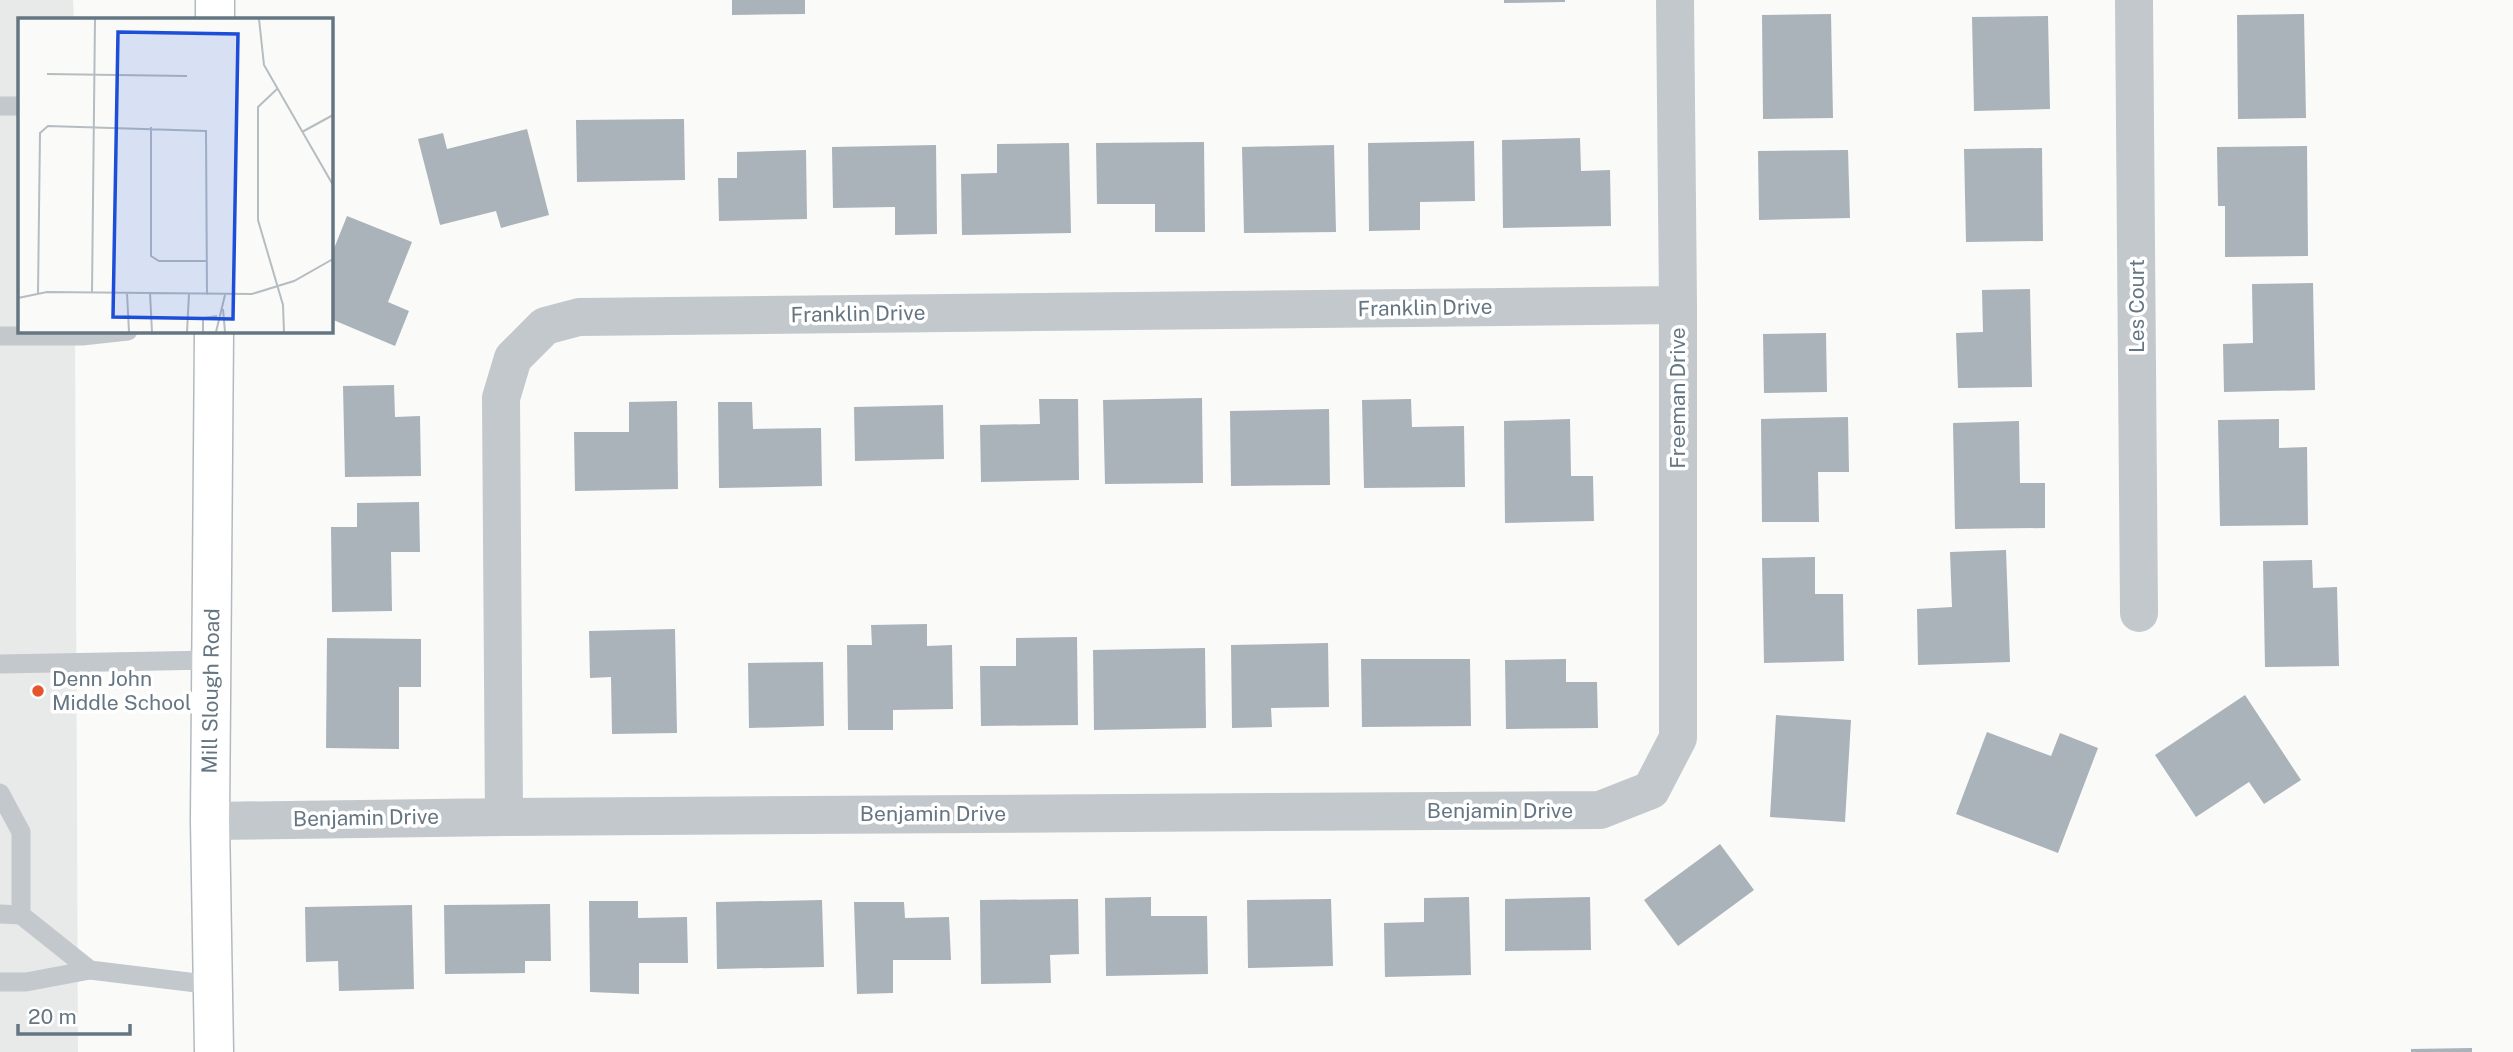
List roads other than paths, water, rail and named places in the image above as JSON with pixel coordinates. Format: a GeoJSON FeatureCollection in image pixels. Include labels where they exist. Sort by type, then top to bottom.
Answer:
{"type":"FeatureCollection","features":[{"type":"Feature","properties":{"kind":"street"},"geometry":{"type":"LineString","coordinates":[[215,0],[215,18]]}},
{"type":"Feature","properties":{"kind":"street","name":"Freeman Drive"},"geometry":{"type":"LineString","coordinates":[[1651,790],[1678,738],[1675,0]]}},
{"type":"Feature","properties":{"kind":"street","name":"Les Court"},"geometry":{"type":"LineString","coordinates":[[2134,0],[2139,613]]}},
{"type":"Feature","properties":{"kind":"street","name":"Franklin Drive"},"geometry":{"type":"LineString","coordinates":[[504,817],[501,398],[513,358],[545,326],[579,317],[1678,305]]}},
{"type":"Feature","properties":{"kind":"street","name":"Mill Slough Road"},"geometry":{"type":"LineString","coordinates":[[214,332],[210,821],[214,1052]]}},
{"type":"Feature","properties":{"kind":"street","name":"Benjamin Drive"},"geometry":{"type":"LineString","coordinates":[[210,821],[1600,810],[1651,790]]}},
{"type":"Feature","properties":{"kind":"lane"},"geometry":{"type":"LineString","coordinates":[[0,106],[18,106]]}},
{"type":"Feature","properties":{"kind":"lane"},"geometry":{"type":"LineString","coordinates":[[0,336],[82,336],[119,332]]}},
{"type":"Feature","properties":{"kind":"lane"},"geometry":{"type":"LineString","coordinates":[[0,664],[212,660]]}},
{"type":"Feature","properties":{"kind":"lane"},"geometry":{"type":"LineString","coordinates":[[0,793],[21,832],[21,915]]}},
{"type":"Feature","properties":{"kind":"lane"},"geometry":{"type":"LineString","coordinates":[[0,914],[21,915],[90,970]]}},
{"type":"Feature","properties":{"kind":"lane"},"geometry":{"type":"LineString","coordinates":[[0,982],[26,982],[90,970],[213,985]]}},
{"type":"Feature","properties":{"kind":"place","name":"Denn John Middle School"},"geometry":{"type":"Point","coordinates":[38,691]}}]}
